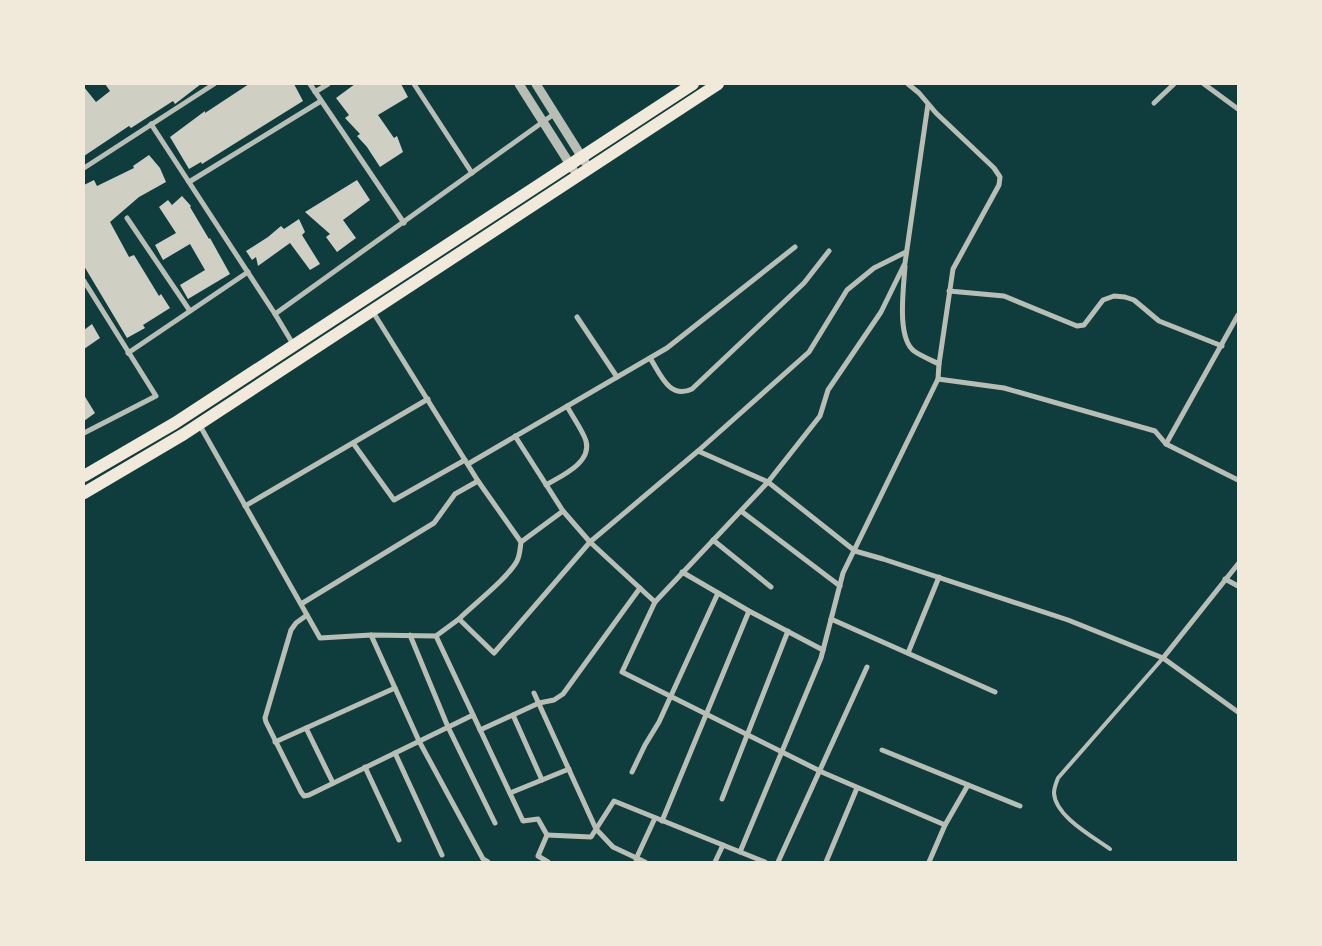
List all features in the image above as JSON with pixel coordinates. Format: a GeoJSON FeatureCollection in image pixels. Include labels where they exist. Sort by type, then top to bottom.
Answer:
{"type":"FeatureCollection","features":[{"type":"Feature","properties":{"kind":"main road"},"geometry":{"type":"LineString","coordinates":[[84,476],[175,423],[693,84]]}},
{"type":"Feature","properties":{"kind":"main road"},"geometry":{"type":"LineString","coordinates":[[84,492],[199,424],[718,84]]}},
{"type":"Feature","properties":{"kind":"street"},"geometry":{"type":"LineString","coordinates":[[84,168],[214,84]]}},
{"type":"Feature","properties":{"kind":"street"},"geometry":{"type":"LineString","coordinates":[[310,84],[404,223]]}},
{"type":"Feature","properties":{"kind":"street"},"geometry":{"type":"LineString","coordinates":[[315,92],[328,84]]}},
{"type":"Feature","properties":{"kind":"street"},"geometry":{"type":"LineString","coordinates":[[414,84],[472,173]]}},
{"type":"Feature","properties":{"kind":"street"},"geometry":{"type":"LineString","coordinates":[[518,84],[577,176]]}},
{"type":"Feature","properties":{"kind":"street"},"geometry":{"type":"LineString","coordinates":[[536,84],[589,168]]}},
{"type":"Feature","properties":{"kind":"street"},"geometry":{"type":"LineString","coordinates":[[740,852],[823,650],[843,573],[938,379],[953,269],[999,185],[1000,176],[994,168],[936,114],[908,84]]}},
{"type":"Feature","properties":{"kind":"street"},"geometry":{"type":"LineString","coordinates":[[1154,103],[1174,84]]}},
{"type":"Feature","properties":{"kind":"street"},"geometry":{"type":"LineString","coordinates":[[1204,84],[1238,109]]}},
{"type":"Feature","properties":{"kind":"street"},"geometry":{"type":"LineString","coordinates":[[189,182],[321,100]]}},
{"type":"Feature","properties":{"kind":"street"},"geometry":{"type":"LineString","coordinates":[[928,104],[906,252],[902,316],[905,336],[912,350],[939,364]]}},
{"type":"Feature","properties":{"kind":"street"},"geometry":{"type":"LineString","coordinates":[[276,314],[554,114]]}},
{"type":"Feature","properties":{"kind":"street"},"geometry":{"type":"LineString","coordinates":[[151,124],[276,314],[294,345]]}},
{"type":"Feature","properties":{"kind":"street"},"geometry":{"type":"LineString","coordinates":[[127,218],[190,311]]}},
{"type":"Feature","properties":{"kind":"street"},"geometry":{"type":"LineString","coordinates":[[352,443],[394,500],[515,436],[667,348],[795,247]]}},
{"type":"Feature","properties":{"kind":"street"},"geometry":{"type":"LineString","coordinates":[[650,358],[670,389],[679,392],[686,392],[692,389],[804,283],[829,251]]}},
{"type":"Feature","properties":{"kind":"street"},"geometry":{"type":"LineString","coordinates":[[459,619],[494,653],[590,542],[698,451],[809,352],[847,290],[874,268],[906,252]]}},
{"type":"Feature","properties":{"kind":"street"},"geometry":{"type":"LineString","coordinates":[[905,263],[880,312],[828,390],[820,416],[768,482],[654,602],[622,672],[819,771],[945,825]]}},
{"type":"Feature","properties":{"kind":"street"},"geometry":{"type":"LineString","coordinates":[[128,353],[248,272]]}},
{"type":"Feature","properties":{"kind":"street"},"geometry":{"type":"LineString","coordinates":[[84,282],[156,396],[84,433]]}},
{"type":"Feature","properties":{"kind":"street"},"geometry":{"type":"LineString","coordinates":[[949,291],[1004,296],[1077,326],[1084,325],[1103,300],[1114,296],[1125,297],[1134,300],[1159,322],[1222,346]]}},
{"type":"Feature","properties":{"kind":"street"},"geometry":{"type":"LineString","coordinates":[[199,424],[320,638],[372,635],[436,636],[459,619],[507,574],[516,563],[521,542],[478,481],[372,310]]}},
{"type":"Feature","properties":{"kind":"street"},"geometry":{"type":"LineString","coordinates":[[1166,444],[1238,315]]}},
{"type":"Feature","properties":{"kind":"street"},"geometry":{"type":"LineString","coordinates":[[577,317],[616,377]]}},
{"type":"Feature","properties":{"kind":"street"},"geometry":{"type":"LineString","coordinates":[[938,379],[1014,391],[1155,431],[1166,444],[1238,480]]}},
{"type":"Feature","properties":{"kind":"street"},"geometry":{"type":"LineString","coordinates":[[245,506],[428,399]]}},
{"type":"Feature","properties":{"kind":"street"},"geometry":{"type":"LineString","coordinates":[[546,485],[579,464],[584,459],[586,452],[586,441],[567,406]]}},
{"type":"Feature","properties":{"kind":"street"},"geometry":{"type":"LineString","coordinates":[[515,436],[563,511],[590,542],[654,602]]}},
{"type":"Feature","properties":{"kind":"street"},"geometry":{"type":"LineString","coordinates":[[698,451],[768,482],[855,551],[1068,620],[1163,658],[1238,712]]}},
{"type":"Feature","properties":{"kind":"street"},"geometry":{"type":"LineString","coordinates":[[301,604],[434,523],[454,494],[478,481]]}},
{"type":"Feature","properties":{"kind":"street"},"geometry":{"type":"LineString","coordinates":[[521,542],[563,511]]}},
{"type":"Feature","properties":{"kind":"street"},"geometry":{"type":"LineString","coordinates":[[741,511],[840,586]]}},
{"type":"Feature","properties":{"kind":"street"},"geometry":{"type":"LineString","coordinates":[[713,540],[771,587]]}},
{"type":"Feature","properties":{"kind":"street"},"geometry":{"type":"LineString","coordinates":[[1163,658],[1238,564]]}},
{"type":"Feature","properties":{"kind":"street"},"geometry":{"type":"LineString","coordinates":[[682,572],[823,650]]}},
{"type":"Feature","properties":{"kind":"street"},"geometry":{"type":"LineString","coordinates":[[908,653],[939,577]]}},
{"type":"Feature","properties":{"kind":"street"},"geometry":{"type":"LineString","coordinates":[[1225,579],[1238,586]]}},
{"type":"Feature","properties":{"kind":"street"},"geometry":{"type":"LineString","coordinates":[[480,730],[539,703],[554,700],[563,694],[640,588]]}},
{"type":"Feature","properties":{"kind":"street"},"geometry":{"type":"LineString","coordinates":[[632,772],[659,722],[718,593]]}},
{"type":"Feature","properties":{"kind":"street"},"geometry":{"type":"LineString","coordinates":[[662,820],[750,611]]}},
{"type":"Feature","properties":{"kind":"street"},"geometry":{"type":"LineString","coordinates":[[307,615],[296,623],[291,630],[265,711],[266,722],[275,742],[304,796],[473,715]]}},
{"type":"Feature","properties":{"kind":"street"},"geometry":{"type":"LineString","coordinates":[[831,619],[995,692]]}},
{"type":"Feature","properties":{"kind":"street"},"geometry":{"type":"LineString","coordinates":[[722,799],[788,631]]}},
{"type":"Feature","properties":{"kind":"street"},"geometry":{"type":"LineString","coordinates":[[372,635],[419,741],[484,861]]}},
{"type":"Feature","properties":{"kind":"street"},"geometry":{"type":"LineString","coordinates":[[410,635],[448,727],[495,823]]}},
{"type":"Feature","properties":{"kind":"street"},"geometry":{"type":"LineString","coordinates":[[436,636],[523,821],[538,819],[547,835]]}},
{"type":"Feature","properties":{"kind":"street"},"geometry":{"type":"LineString","coordinates":[[778,862],[867,668]]}},
{"type":"Feature","properties":{"kind":"street"},"geometry":{"type":"LineString","coordinates":[[275,742],[395,688]]}},
{"type":"Feature","properties":{"kind":"street"},"geometry":{"type":"LineString","coordinates":[[534,693],[596,829],[613,847],[645,862]]}},
{"type":"Feature","properties":{"kind":"street"},"geometry":{"type":"LineString","coordinates":[[512,715],[542,780]]}},
{"type":"Feature","properties":{"kind":"street"},"geometry":{"type":"LineString","coordinates":[[306,728],[333,783]]}},
{"type":"Feature","properties":{"kind":"street"},"geometry":{"type":"LineString","coordinates":[[882,750],[1020,806]]}},
{"type":"Feature","properties":{"kind":"street"},"geometry":{"type":"LineString","coordinates":[[395,753],[442,856]]}},
{"type":"Feature","properties":{"kind":"street"},"geometry":{"type":"LineString","coordinates":[[366,767],[399,840]]}},
{"type":"Feature","properties":{"kind":"street"},"geometry":{"type":"LineString","coordinates":[[510,793],[569,769]]}},
{"type":"Feature","properties":{"kind":"street"},"geometry":{"type":"LineString","coordinates":[[929,862],[945,825],[968,785]]}},
{"type":"Feature","properties":{"kind":"street"},"geometry":{"type":"LineString","coordinates":[[826,862],[857,788]]}},
{"type":"Feature","properties":{"kind":"street"},"geometry":{"type":"LineString","coordinates":[[547,835],[591,837],[614,801],[740,852],[754,860],[765,862]]}},
{"type":"Feature","properties":{"kind":"street"},"geometry":{"type":"LineString","coordinates":[[636,859],[655,818]]}},
{"type":"Feature","properties":{"kind":"street"},"geometry":{"type":"LineString","coordinates":[[534,862],[547,835]]}},
{"type":"Feature","properties":{"kind":"street"},"geometry":{"type":"LineString","coordinates":[[715,862],[723,845]]}},
{"type":"Feature","properties":{"kind":"street"},"geometry":{"type":"LineString","coordinates":[[538,856],[548,862]]}},
{"type":"Feature","properties":{"kind":"lane"},"geometry":{"type":"LineString","coordinates":[[1110,849],[1061,813],[1054,791],[1058,778],[1163,658]]}},
{"type":"Feature","properties":{"kind":"building"},"geometry":{"type":"Polygon","coordinates":[[[105,84],[201,84],[175,104],[173,101],[131,128],[129,126],[84,156],[84,87],[96,102],[110,91],[105,84]]]}},
{"type":"Feature","properties":{"kind":"building"},"geometry":{"type":"Polygon","coordinates":[[[249,84],[294,84],[303,101],[202,164],[201,162],[189,169],[170,137],[205,111],[205,113],[249,84]]]}},
{"type":"Feature","properties":{"kind":"building"},"geometry":{"type":"Polygon","coordinates":[[[355,84],[401,84],[408,97],[378,115],[394,138],[397,136],[403,152],[380,167],[357,136],[360,134],[345,118],[349,115],[336,98],[355,84]]]}},
{"type":"Feature","properties":{"kind":"building"},"geometry":{"type":"Polygon","coordinates":[[[149,155],[160,168],[166,182],[139,197],[110,222],[129,257],[134,255],[159,296],[161,294],[170,308],[143,325],[145,328],[127,338],[84,266],[84,185],[94,180],[97,186],[134,168],[133,166],[149,155]]]}},
{"type":"Feature","properties":{"kind":"building"},"geometry":{"type":"Polygon","coordinates":[[[357,180],[370,200],[343,220],[356,238],[337,252],[326,237],[330,234],[305,212],[357,180]]]}},
{"type":"Feature","properties":{"kind":"building"},"geometry":{"type":"Polygon","coordinates":[[[182,196],[191,206],[230,274],[188,299],[180,285],[205,270],[190,244],[163,260],[155,245],[176,233],[159,207],[168,200],[172,205],[182,196]]]}},
{"type":"Feature","properties":{"kind":"building"},"geometry":{"type":"Polygon","coordinates":[[[299,219],[305,232],[302,235],[320,264],[310,270],[290,243],[258,266],[256,257],[252,260],[246,251],[281,226],[284,229],[299,219]]]}},
{"type":"Feature","properties":{"kind":"building"},"geometry":{"type":"Polygon","coordinates":[[[92,324],[100,338],[84,349],[84,330],[92,324]]]}},
{"type":"Feature","properties":{"kind":"building"},"geometry":{"type":"Polygon","coordinates":[[[84,395],[95,413],[84,421],[84,395]]]}}]}
